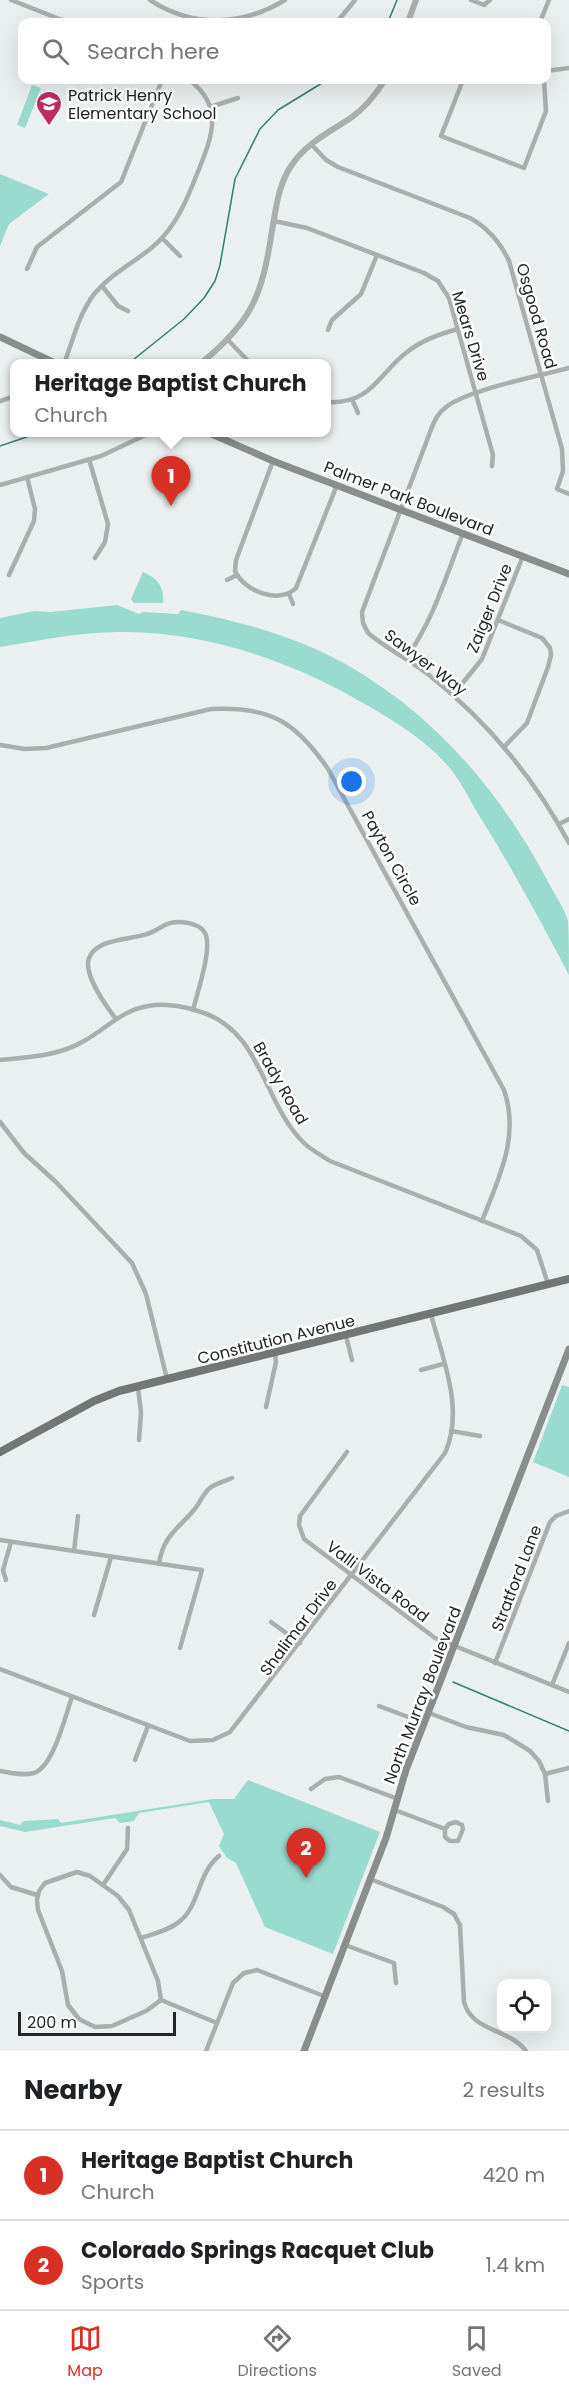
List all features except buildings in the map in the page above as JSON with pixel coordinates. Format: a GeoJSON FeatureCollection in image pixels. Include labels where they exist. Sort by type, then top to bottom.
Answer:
{"type":"FeatureCollection","features":[{"type":"Feature","properties":{"kind":"main road"},"geometry":{"type":"LineString","coordinates":[[0,337],[48,359]]}},
{"type":"Feature","properties":{"kind":"main road","name":"Palmer Park Boulevard"},"geometry":{"type":"LineString","coordinates":[[218,437],[273,461],[569,574]]}},
{"type":"Feature","properties":{"kind":"main road","name":"Constitution Avenue"},"geometry":{"type":"LineString","coordinates":[[2,1451],[94,1401],[138,1387],[569,1279]]}},
{"type":"Feature","properties":{"kind":"main road","name":"North Murray Boulevard"},"geometry":{"type":"LineString","coordinates":[[307,2050],[324,1996],[395,1810],[406,1770],[569,1349]]}},
{"type":"Feature","properties":{"kind":"street"},"geometry":{"type":"LineString","coordinates":[[11,0],[57,18]]}},
{"type":"Feature","properties":{"kind":"street"},"geometry":{"type":"LineString","coordinates":[[150,0],[179,15],[197,18]]}},
{"type":"Feature","properties":{"kind":"street"},"geometry":{"type":"LineString","coordinates":[[239,18],[256,14],[285,0]]}},
{"type":"Feature","properties":{"kind":"street"},"geometry":{"type":"LineString","coordinates":[[340,18],[355,0]]}},
{"type":"Feature","properties":{"kind":"street"},"geometry":{"type":"LineString","coordinates":[[409,18],[416,0]]}},
{"type":"Feature","properties":{"kind":"street"},"geometry":{"type":"LineString","coordinates":[[471,0],[484,5],[490,0]]}},
{"type":"Feature","properties":{"kind":"street"},"geometry":{"type":"LineString","coordinates":[[542,18],[549,0]]}},
{"type":"Feature","properties":{"kind":"street"},"geometry":{"type":"LineString","coordinates":[[551,70],[569,68]]}},
{"type":"Feature","properties":{"kind":"street"},"geometry":{"type":"LineString","coordinates":[[27,269],[37,247],[121,182],[160,84]]}},
{"type":"Feature","properties":{"kind":"street"},"geometry":{"type":"LineString","coordinates":[[66,359],[87,304],[102,285],[162,238],[184,205],[213,126],[206,96],[193,84]]}},
{"type":"Feature","properties":{"kind":"street"},"geometry":{"type":"LineString","coordinates":[[205,359],[228,340],[247,317],[258,295],[267,265],[280,188],[292,165],[311,144],[353,116],[370,101],[382,84]]}},
{"type":"Feature","properties":{"kind":"street"},"geometry":{"type":"LineString","coordinates":[[461,84],[441,136],[524,168],[546,111],[544,84]]}},
{"type":"Feature","properties":{"kind":"street"},"geometry":{"type":"LineString","coordinates":[[210,107],[238,98]]}},
{"type":"Feature","properties":{"kind":"street","name":"Osgood Road"},"geometry":{"type":"LineString","coordinates":[[311,144],[331,164],[470,218],[493,235],[509,261],[563,458],[563,471],[557,489],[569,494]]}},
{"type":"Feature","properties":{"kind":"street","name":"Mears Drive"},"geometry":{"type":"LineString","coordinates":[[274,221],[307,228],[424,273],[438,281],[449,298],[458,328],[494,455],[492,466]]}},
{"type":"Feature","properties":{"kind":"street"},"geometry":{"type":"LineString","coordinates":[[162,238],[180,256]]}},
{"type":"Feature","properties":{"kind":"street"},"geometry":{"type":"LineString","coordinates":[[328,330],[332,320],[361,294],[377,255]]}},
{"type":"Feature","properties":{"kind":"street"},"geometry":{"type":"LineString","coordinates":[[102,285],[118,306],[128,311]]}},
{"type":"Feature","properties":{"kind":"street"},"geometry":{"type":"LineString","coordinates":[[331,402],[352,399],[374,387],[393,364],[408,351],[435,336],[458,328]]}},
{"type":"Feature","properties":{"kind":"street"},"geometry":{"type":"LineString","coordinates":[[228,340],[246,359]]}},
{"type":"Feature","properties":{"kind":"street","name":"Sawyer Way"},"geometry":{"type":"LineString","coordinates":[[569,368],[476,394],[446,406],[435,420],[364,604],[362,618],[368,633],[406,658],[453,695],[504,747],[525,773],[569,843]]}},
{"type":"Feature","properties":{"kind":"street"},"geometry":{"type":"LineString","coordinates":[[352,399],[358,413]]}},
{"type":"Feature","properties":{"kind":"street"},"geometry":{"type":"LineString","coordinates":[[0,485],[116,450],[142,437]]}},
{"type":"Feature","properties":{"kind":"street"},"geometry":{"type":"LineString","coordinates":[[89,459],[108,524],[105,542],[95,558]]}},
{"type":"Feature","properties":{"kind":"street"},"geometry":{"type":"LineString","coordinates":[[273,461],[236,560],[237,575],[246,586],[279,596],[289,594],[299,583],[337,485]]}},
{"type":"Feature","properties":{"kind":"street"},"geometry":{"type":"LineString","coordinates":[[9,575],[34,521],[35,509],[27,477]]}},
{"type":"Feature","properties":{"kind":"street"},"geometry":{"type":"LineString","coordinates":[[406,658],[428,622],[463,533]]}},
{"type":"Feature","properties":{"kind":"street","name":"Zaiger Drive"},"geometry":{"type":"LineString","coordinates":[[453,695],[482,659],[523,556]]}},
{"type":"Feature","properties":{"kind":"street"},"geometry":{"type":"LineString","coordinates":[[227,580],[237,575]]}},
{"type":"Feature","properties":{"kind":"street"},"geometry":{"type":"LineString","coordinates":[[289,594],[293,604]]}},
{"type":"Feature","properties":{"kind":"street"},"geometry":{"type":"LineString","coordinates":[[498,620],[542,638],[550,648],[551,655],[527,723],[504,747]]}},
{"type":"Feature","properties":{"kind":"street","name":"Payton Circle"},"geometry":{"type":"LineString","coordinates":[[0,745],[24,749],[46,748],[211,709],[230,708],[247,709],[271,715],[291,726],[304,737],[328,769],[504,1090],[510,1115],[510,1142],[502,1172],[482,1221]]}},
{"type":"Feature","properties":{"kind":"street"},"geometry":{"type":"LineString","coordinates":[[559,824],[569,819]]}},
{"type":"Feature","properties":{"kind":"street"},"geometry":{"type":"LineString","coordinates":[[116,1019],[102,1000],[88,968],[93,951],[107,943],[149,934],[174,923],[183,922],[196,926],[205,933],[207,940],[207,952],[193,1010]]}},
{"type":"Feature","properties":{"kind":"street","name":"Brady Road"},"geometry":{"type":"LineString","coordinates":[[0,1060],[52,1054],[75,1046],[136,1008],[177,1006],[193,1010],[222,1022],[240,1037],[255,1059],[286,1120],[309,1148],[330,1161],[521,1236],[533,1245],[541,1259],[548,1284]]}},
{"type":"Feature","properties":{"kind":"street"},"geometry":{"type":"LineString","coordinates":[[0,1122],[24,1153],[56,1182],[132,1263],[146,1294],[167,1380]]}},
{"type":"Feature","properties":{"kind":"street","name":"Shalimar Drive"},"geometry":{"type":"LineString","coordinates":[[0,1669],[190,1741],[206,1742],[225,1736],[240,1722],[441,1460],[447,1447],[454,1409],[431,1314]]}},
{"type":"Feature","properties":{"kind":"street"},"geometry":{"type":"LineString","coordinates":[[346,1336],[352,1360]]}},
{"type":"Feature","properties":{"kind":"street"},"geometry":{"type":"LineString","coordinates":[[266,1407],[276,1362],[275,1354]]}},
{"type":"Feature","properties":{"kind":"street"},"geometry":{"type":"LineString","coordinates":[[421,1370],[443,1364]]}},
{"type":"Feature","properties":{"kind":"street"},"geometry":{"type":"LineString","coordinates":[[138,1387],[141,1413],[139,1440]]}},
{"type":"Feature","properties":{"kind":"street"},"geometry":{"type":"LineString","coordinates":[[451,1431],[480,1436]]}},
{"type":"Feature","properties":{"kind":"street"},"geometry":{"type":"LineString","coordinates":[[0,1442],[2,1451]]}},
{"type":"Feature","properties":{"kind":"street","name":"Valli Vista Road"},"geometry":{"type":"LineString","coordinates":[[348,1452],[303,1512],[299,1525],[301,1535],[308,1544],[429,1635],[569,1692]]}},
{"type":"Feature","properties":{"kind":"street"},"geometry":{"type":"LineString","coordinates":[[159,1564],[161,1550],[166,1540],[193,1511],[205,1493],[215,1485],[232,1478]]}},
{"type":"Feature","properties":{"kind":"street","name":"Stratford Lane"},"geometry":{"type":"LineString","coordinates":[[495,1663],[550,1522],[556,1516],[569,1511]]}},
{"type":"Feature","properties":{"kind":"street"},"geometry":{"type":"LineString","coordinates":[[74,1551],[78,1516]]}},
{"type":"Feature","properties":{"kind":"street"},"geometry":{"type":"LineString","coordinates":[[0,1540],[202,1570],[180,1648]]}},
{"type":"Feature","properties":{"kind":"street"},"geometry":{"type":"LineString","coordinates":[[6,1580],[3,1570],[11,1542]]}},
{"type":"Feature","properties":{"kind":"street"},"geometry":{"type":"LineString","coordinates":[[94,1615],[111,1557]]}},
{"type":"Feature","properties":{"kind":"street"},"geometry":{"type":"LineString","coordinates":[[271,1622],[300,1643]]}},
{"type":"Feature","properties":{"kind":"street"},"geometry":{"type":"LineString","coordinates":[[552,1685],[569,1643]]}},
{"type":"Feature","properties":{"kind":"street"},"geometry":{"type":"LineString","coordinates":[[0,1771],[30,1773],[45,1765],[72,1697]]}},
{"type":"Feature","properties":{"kind":"street"},"geometry":{"type":"LineString","coordinates":[[379,1706],[424,1723]]}},
{"type":"Feature","properties":{"kind":"street"},"geometry":{"type":"LineString","coordinates":[[429,1713],[466,1727],[508,1737],[535,1756],[545,1774],[548,1801]]}},
{"type":"Feature","properties":{"kind":"street"},"geometry":{"type":"LineString","coordinates":[[135,1760],[148,1726]]}},
{"type":"Feature","properties":{"kind":"street"},"geometry":{"type":"LineString","coordinates":[[545,1774],[569,1768]]}},
{"type":"Feature","properties":{"kind":"street"},"geometry":{"type":"LineString","coordinates":[[311,1789],[325,1779],[339,1777],[398,1799]]}},
{"type":"Feature","properties":{"kind":"street"},"geometry":{"type":"LineString","coordinates":[[395,1810],[445,1829]]}},
{"type":"Feature","properties":{"kind":"street"},"geometry":{"type":"LineString","coordinates":[[456,1822],[463,1829],[458,1841],[454,1842],[446,1837],[445,1829],[449,1824],[456,1822]]}},
{"type":"Feature","properties":{"kind":"street"},"geometry":{"type":"LineString","coordinates":[[103,1885],[127,1849],[128,1828]]}},
{"type":"Feature","properties":{"kind":"street"},"geometry":{"type":"LineString","coordinates":[[141,1938],[170,1927],[183,1918],[189,1910],[205,1870],[219,1856]]}},
{"type":"Feature","properties":{"kind":"street"},"geometry":{"type":"LineString","coordinates":[[73,1873],[86,1874],[125,1902],[158,1981],[161,2000],[146,2011],[106,2027],[90,2025],[75,2015],[68,2005],[62,1971],[38,1910],[37,1895],[42,1887],[50,1880],[73,1873]]}},
{"type":"Feature","properties":{"kind":"street"},"geometry":{"type":"LineString","coordinates":[[0,1875],[10,1887],[37,1895]]}},
{"type":"Feature","properties":{"kind":"street"},"geometry":{"type":"LineString","coordinates":[[370,1879],[443,1907],[454,1914],[460,1925],[464,2002],[468,2012],[481,2024],[516,2041],[526,2051]]}},
{"type":"Feature","properties":{"kind":"street"},"geometry":{"type":"LineString","coordinates":[[344,1945],[394,1964],[396,1983]]}},
{"type":"Feature","properties":{"kind":"street"},"geometry":{"type":"LineString","coordinates":[[207,2051],[236,1979],[244,1973],[253,1970],[263,1972],[324,1996]]}},
{"type":"Feature","properties":{"kind":"street"},"geometry":{"type":"LineString","coordinates":[[161,2000],[218,2023]]}},
{"type":"Feature","properties":{"kind":"street"},"geometry":{"type":"LineString","coordinates":[[461,2017],[468,2012]]}},
{"type":"Feature","properties":{"kind":"green space"},"geometry":{"type":"Polygon","coordinates":[[[32,85],[41,88],[25,128],[17,125],[32,85]]]}},
{"type":"Feature","properties":{"kind":"green space"},"geometry":{"type":"Polygon","coordinates":[[[0,174],[49,194],[9,224],[0,246],[0,174]]]}},
{"type":"Feature","properties":{"kind":"green space"},"geometry":{"type":"Polygon","coordinates":[[[143,572],[153,577],[159,584],[163,603],[134,603],[131,599],[143,572]]]}},
{"type":"Feature","properties":{"kind":"green space"},"geometry":{"type":"Polygon","coordinates":[[[117,605],[139,614],[143,612],[178,614],[181,610],[224,619],[288,638],[349,666],[409,708],[462,757],[507,814],[527,844],[568,921],[569,975],[515,875],[453,773],[428,746],[367,705],[300,671],[272,660],[186,637],[110,632],[63,636],[0,647],[0,618],[34,611],[51,612],[117,605]]]}},
{"type":"Feature","properties":{"kind":"green space"},"geometry":{"type":"Polygon","coordinates":[[[562,1385],[569,1387],[569,1477],[533,1462],[562,1385]]]}},
{"type":"Feature","properties":{"kind":"green space"},"geometry":{"type":"Polygon","coordinates":[[[248,1780],[380,1832],[333,1954],[265,1927],[236,1863],[227,1858],[219,1846],[224,1834],[209,1802],[139,1813],[134,1821],[120,1823],[115,1818],[25,1832],[0,1826],[0,1820],[20,1825],[24,1821],[58,1819],[61,1823],[213,1799],[234,1799],[248,1780]]]}},
{"type":"Feature","properties":{"kind":"waterway"},"geometry":{"type":"LineString","coordinates":[[390,18],[397,0]]}},
{"type":"Feature","properties":{"kind":"waterway"},"geometry":{"type":"LineString","coordinates":[[134,359],[184,319],[204,298],[215,281],[220,265],[235,179],[260,129],[278,110],[320,84]]}},
{"type":"Feature","properties":{"kind":"waterway"},"geometry":{"type":"LineString","coordinates":[[0,446],[26,437]]}},
{"type":"Feature","properties":{"kind":"waterway"},"geometry":{"type":"LineString","coordinates":[[453,1682],[569,1731]]}},
{"type":"Feature","properties":{"kind":"place","name":"Patrick Henry Elementary School"},"geometry":{"type":"Point","coordinates":[49,127]}},
{"type":"Feature","properties":{"kind":"place","name":"Heritage Baptist Church"},"geometry":{"type":"Point","coordinates":[171,506]}},
{"type":"Feature","properties":{"kind":"place","name":"Colorado Springs Racquet Club"},"geometry":{"type":"Point","coordinates":[306,1878]}}]}
